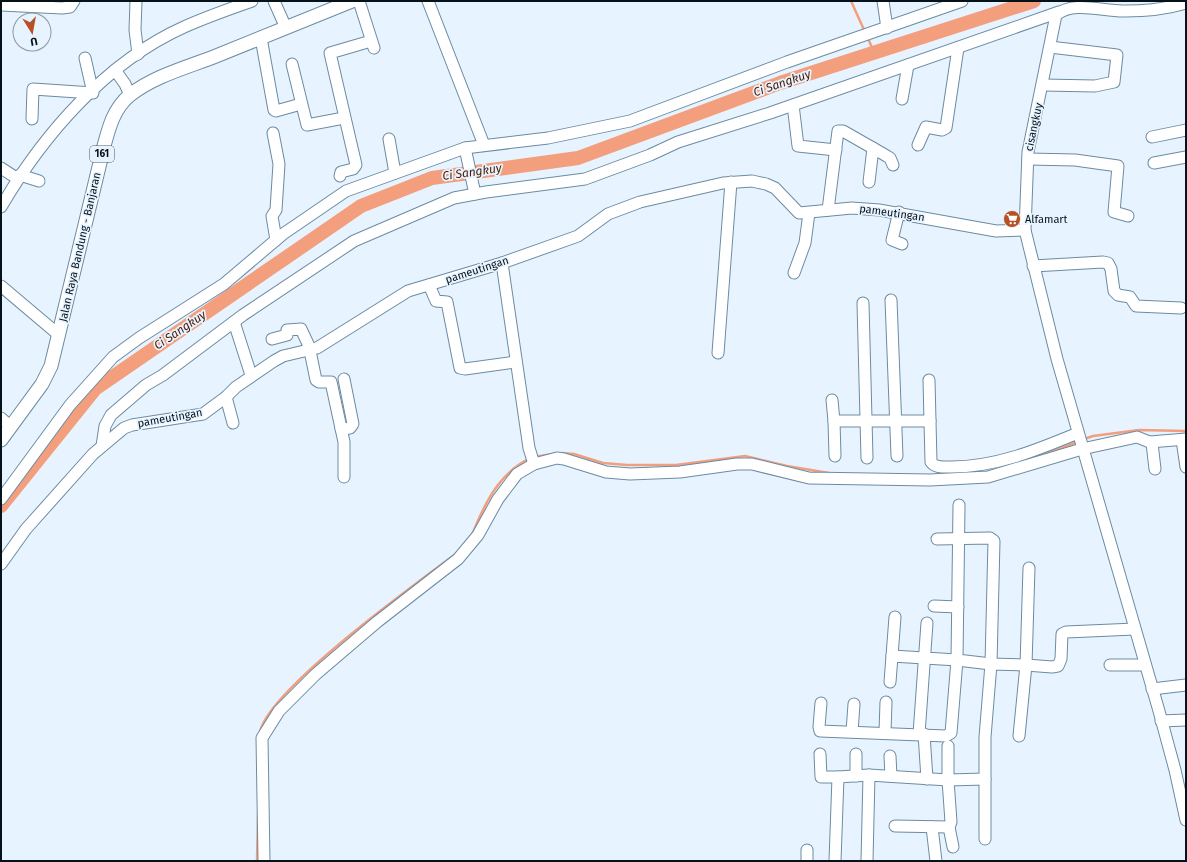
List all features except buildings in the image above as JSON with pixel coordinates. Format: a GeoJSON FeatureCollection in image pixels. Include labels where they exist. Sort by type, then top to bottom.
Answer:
{"type":"FeatureCollection","features":[{"type":"Feature","properties":{"kind":"main road","name":"Jalan Raya Bandung - Banjaran"},"geometry":{"type":"LineString","coordinates":[[1,440],[47,375],[59,335],[110,124],[118,109],[130,95],[142,87],[173,73],[352,1]]}},
{"type":"Feature","properties":{"kind":"street"},"geometry":{"type":"LineString","coordinates":[[1,5],[62,8],[70,7],[74,1]]}},
{"type":"Feature","properties":{"kind":"street"},"geometry":{"type":"LineString","coordinates":[[136,1],[135,30],[138,54],[136,55]]}},
{"type":"Feature","properties":{"kind":"street"},"geometry":{"type":"LineString","coordinates":[[1,207],[19,177],[56,129],[115,70],[136,55],[184,27],[252,1]]}},
{"type":"Feature","properties":{"kind":"street"},"geometry":{"type":"LineString","coordinates":[[274,1],[286,28]]}},
{"type":"Feature","properties":{"kind":"street"},"geometry":{"type":"LineString","coordinates":[[340,176],[341,172],[356,167],[330,53],[372,44],[359,1]]}},
{"type":"Feature","properties":{"kind":"street"},"geometry":{"type":"LineString","coordinates":[[428,1],[484,145]]}},
{"type":"Feature","properties":{"kind":"street"},"geometry":{"type":"LineString","coordinates":[[883,1],[887,28]]}},
{"type":"Feature","properties":{"kind":"street"},"geometry":{"type":"LineString","coordinates":[[928,1],[930,13]]}},
{"type":"Feature","properties":{"kind":"street"},"geometry":{"type":"LineString","coordinates":[[1,499],[70,405],[113,357],[139,338],[224,284],[276,240],[346,191],[395,173],[484,145],[548,138],[616,125],[787,62],[857,39],[962,1]]}},
{"type":"Feature","properties":{"kind":"street"},"geometry":{"type":"LineString","coordinates":[[102,446],[106,426],[111,415],[146,385],[163,375],[234,322],[354,241],[454,198],[475,192],[585,179],[650,155],[678,142],[793,105],[1059,12],[1079,8],[1122,12],[1155,10],[1178,4]]}},
{"type":"Feature","properties":{"kind":"street","name":"cisangkuy"},"geometry":{"type":"LineString","coordinates":[[1059,12],[1055,18],[1028,159],[1025,230],[1057,359],[1152,688],[1186,820]]}},
{"type":"Feature","properties":{"kind":"street"},"geometry":{"type":"LineString","coordinates":[[261,38],[274,110],[276,111],[301,104]]}},
{"type":"Feature","properties":{"kind":"street"},"geometry":{"type":"LineString","coordinates":[[1043,85],[1095,86],[1114,82],[1117,55],[1050,47]]}},
{"type":"Feature","properties":{"kind":"street"},"geometry":{"type":"LineString","coordinates":[[918,145],[926,127],[942,130],[946,128],[958,48]]}},
{"type":"Feature","properties":{"kind":"street"},"geometry":{"type":"LineString","coordinates":[[84,58],[92,92]]}},
{"type":"Feature","properties":{"kind":"street"},"geometry":{"type":"LineString","coordinates":[[292,64],[307,125],[344,118]]}},
{"type":"Feature","properties":{"kind":"street"},"geometry":{"type":"LineString","coordinates":[[902,99],[908,65]]}},
{"type":"Feature","properties":{"kind":"street"},"geometry":{"type":"LineString","coordinates":[[115,70],[125,84],[130,95]]}},
{"type":"Feature","properties":{"kind":"street"},"geometry":{"type":"LineString","coordinates":[[32,119],[33,88],[93,93],[92,92]]}},
{"type":"Feature","properties":{"kind":"street"},"geometry":{"type":"LineString","coordinates":[[793,105],[798,146],[836,150]]}},
{"type":"Feature","properties":{"kind":"street"},"geometry":{"type":"LineString","coordinates":[[828,210],[838,132],[840,130],[890,158],[893,165]]}},
{"type":"Feature","properties":{"kind":"street"},"geometry":{"type":"LineString","coordinates":[[1152,137],[1186,130]]}},
{"type":"Feature","properties":{"kind":"street"},"geometry":{"type":"LineString","coordinates":[[273,133],[279,164],[276,210],[272,216],[276,240]]}},
{"type":"Feature","properties":{"kind":"street"},"geometry":{"type":"LineString","coordinates":[[389,139],[395,173]]}},
{"type":"Feature","properties":{"kind":"street"},"geometry":{"type":"LineString","coordinates":[[869,182],[873,148]]}},
{"type":"Feature","properties":{"kind":"street"},"geometry":{"type":"LineString","coordinates":[[466,150],[475,192]]}},
{"type":"Feature","properties":{"kind":"street"},"geometry":{"type":"LineString","coordinates":[[1154,163],[1186,157]]}},
{"type":"Feature","properties":{"kind":"street"},"geometry":{"type":"LineString","coordinates":[[1028,159],[1075,160],[1118,166],[1114,212],[1128,216]]}},
{"type":"Feature","properties":{"kind":"street"},"geometry":{"type":"LineString","coordinates":[[1,168],[19,177],[39,181]]}},
{"type":"Feature","properties":{"kind":"street","name":"pameutingan"},"geometry":{"type":"LineString","coordinates":[[1,564],[26,529],[102,446],[128,426],[203,414],[226,397],[251,375],[283,356],[310,350],[340,334],[408,291],[502,263],[578,236],[608,214],[620,209],[687,190],[731,182],[752,181],[766,184],[775,188],[800,213],[852,208],[899,212],[996,231],[1025,230]]}},
{"type":"Feature","properties":{"kind":"street"},"geometry":{"type":"LineString","coordinates":[[718,353],[731,182]]}},
{"type":"Feature","properties":{"kind":"street"},"geometry":{"type":"LineString","coordinates":[[899,212],[892,240],[902,244]]}},
{"type":"Feature","properties":{"kind":"street"},"geometry":{"type":"LineString","coordinates":[[794,273],[806,243],[809,213]]}},
{"type":"Feature","properties":{"kind":"street"},"geometry":{"type":"LineString","coordinates":[[502,263],[515,362],[532,460]]}},
{"type":"Feature","properties":{"kind":"street"},"geometry":{"type":"LineString","coordinates":[[1033,266],[1108,263],[1111,269],[1114,291],[1118,294],[1130,297],[1136,306],[1181,308]]}},
{"type":"Feature","properties":{"kind":"street"},"geometry":{"type":"LineString","coordinates":[[429,285],[436,301],[447,302],[460,368],[465,369],[515,362]]}},
{"type":"Feature","properties":{"kind":"street"},"geometry":{"type":"LineString","coordinates":[[1,286],[59,335]]}},
{"type":"Feature","properties":{"kind":"street"},"geometry":{"type":"LineString","coordinates":[[891,300],[897,456]]}},
{"type":"Feature","properties":{"kind":"street"},"geometry":{"type":"LineString","coordinates":[[863,302],[867,458]]}},
{"type":"Feature","properties":{"kind":"street"},"geometry":{"type":"LineString","coordinates":[[234,322],[251,375]]}},
{"type":"Feature","properties":{"kind":"street"},"geometry":{"type":"LineString","coordinates":[[272,339],[287,335],[287,330],[301,329],[310,350],[316,380],[319,382],[329,381],[332,384],[344,442],[344,477]]}},
{"type":"Feature","properties":{"kind":"street"},"geometry":{"type":"LineString","coordinates":[[341,429],[350,428],[353,424],[344,380]]}},
{"type":"Feature","properties":{"kind":"street"},"geometry":{"type":"LineString","coordinates":[[928,380],[931,462],[935,466],[964,467],[1003,460],[1080,440],[1137,437],[1150,442],[1184,440],[1186,466]]}},
{"type":"Feature","properties":{"kind":"street"},"geometry":{"type":"LineString","coordinates":[[226,397],[233,423]]}},
{"type":"Feature","properties":{"kind":"street"},"geometry":{"type":"LineString","coordinates":[[832,400],[835,456]]}},
{"type":"Feature","properties":{"kind":"street"},"geometry":{"type":"LineString","coordinates":[[1,418],[11,427]]}},
{"type":"Feature","properties":{"kind":"street"},"geometry":{"type":"LineString","coordinates":[[834,421],[930,421]]}},
{"type":"Feature","properties":{"kind":"street"},"geometry":{"type":"LineString","coordinates":[[264,861],[262,738],[266,728],[284,706],[316,674],[377,622],[458,559],[478,535],[492,509],[517,474],[532,460],[556,458],[564,459],[606,472],[630,474],[680,472],[737,464],[752,464],[809,478],[930,480],[988,477],[1080,440]]}},
{"type":"Feature","properties":{"kind":"street"},"geometry":{"type":"LineString","coordinates":[[1150,442],[1152,445],[1155,469]]}},
{"type":"Feature","properties":{"kind":"street"},"geometry":{"type":"LineString","coordinates":[[821,703],[820,731],[885,732],[946,736],[951,734],[957,660],[960,505]]}},
{"type":"Feature","properties":{"kind":"street"},"geometry":{"type":"LineString","coordinates":[[937,539],[990,538],[994,541],[991,664],[985,737],[985,839]]}},
{"type":"Feature","properties":{"kind":"street"},"geometry":{"type":"LineString","coordinates":[[1019,736],[1026,665],[1029,568]]}},
{"type":"Feature","properties":{"kind":"street"},"geometry":{"type":"LineString","coordinates":[[934,606],[958,607]]}},
{"type":"Feature","properties":{"kind":"street"},"geometry":{"type":"LineString","coordinates":[[890,682],[895,617]]}},
{"type":"Feature","properties":{"kind":"street"},"geometry":{"type":"LineString","coordinates":[[927,623],[921,734],[927,779]]}},
{"type":"Feature","properties":{"kind":"street"},"geometry":{"type":"LineString","coordinates":[[892,656],[1052,667],[1058,666],[1061,659],[1062,634],[1066,632],[1135,629]]}},
{"type":"Feature","properties":{"kind":"street"},"geometry":{"type":"LineString","coordinates":[[1110,665],[1145,665]]}},
{"type":"Feature","properties":{"kind":"street"},"geometry":{"type":"LineString","coordinates":[[1152,688],[1186,685]]}},
{"type":"Feature","properties":{"kind":"street"},"geometry":{"type":"LineString","coordinates":[[885,732],[886,702]]}},
{"type":"Feature","properties":{"kind":"street"},"geometry":{"type":"LineString","coordinates":[[852,732],[854,704]]}},
{"type":"Feature","properties":{"kind":"street"},"geometry":{"type":"LineString","coordinates":[[1161,722],[1186,720]]}},
{"type":"Feature","properties":{"kind":"street"},"geometry":{"type":"LineString","coordinates":[[948,746],[948,780],[951,822],[949,827],[953,847]]}},
{"type":"Feature","properties":{"kind":"street"},"geometry":{"type":"LineString","coordinates":[[820,754],[821,777],[891,776],[948,780],[985,779]]}},
{"type":"Feature","properties":{"kind":"street"},"geometry":{"type":"LineString","coordinates":[[856,754],[856,776]]}},
{"type":"Feature","properties":{"kind":"street"},"geometry":{"type":"LineString","coordinates":[[890,756],[891,776]]}},
{"type":"Feature","properties":{"kind":"street"},"geometry":{"type":"LineString","coordinates":[[867,861],[869,776]]}},
{"type":"Feature","properties":{"kind":"street"},"geometry":{"type":"LineString","coordinates":[[835,861],[838,777]]}},
{"type":"Feature","properties":{"kind":"street"},"geometry":{"type":"LineString","coordinates":[[895,826],[949,827]]}},
{"type":"Feature","properties":{"kind":"street"},"geometry":{"type":"LineString","coordinates":[[932,827],[936,861]]}},
{"type":"Feature","properties":{"kind":"waterway"},"geometry":{"type":"LineString","coordinates":[[851,1],[865,32]]}},
{"type":"Feature","properties":{"kind":"waterway","name":"Ci Sangkuy"},"geometry":{"type":"LineString","coordinates":[[1,506],[95,389],[361,206],[432,178],[578,158],[780,83],[1034,1]]}},
{"type":"Feature","properties":{"kind":"waterway"},"geometry":{"type":"LineString","coordinates":[[868,38],[874,53]]}},
{"type":"Feature","properties":{"kind":"waterway"},"geometry":{"type":"LineString","coordinates":[[1084,439],[1093,436],[1139,430],[1186,431]]}},
{"type":"Feature","properties":{"kind":"waterway"},"geometry":{"type":"LineString","coordinates":[[1035,458],[1077,442]]}},
{"type":"Feature","properties":{"kind":"waterway"},"geometry":{"type":"LineString","coordinates":[[562,453],[574,454],[603,463],[627,465],[676,465],[745,456],[787,466],[829,473]]}},
{"type":"Feature","properties":{"kind":"waterway"},"geometry":{"type":"LineString","coordinates":[[534,457],[553,454]]}},
{"type":"Feature","properties":{"kind":"waterway"},"geometry":{"type":"LineString","coordinates":[[472,535],[493,491],[509,473],[518,465],[529,459]]}},
{"type":"Feature","properties":{"kind":"waterway"},"geometry":{"type":"LineString","coordinates":[[260,732],[269,713],[289,690],[316,664],[379,611],[457,553]]}},
{"type":"Feature","properties":{"kind":"waterway"},"geometry":{"type":"LineString","coordinates":[[257,861],[258,815]]}},
{"type":"Feature","properties":{"kind":"place","name":"Alfamart"},"geometry":{"type":"Point","coordinates":[1012,219]}}]}
